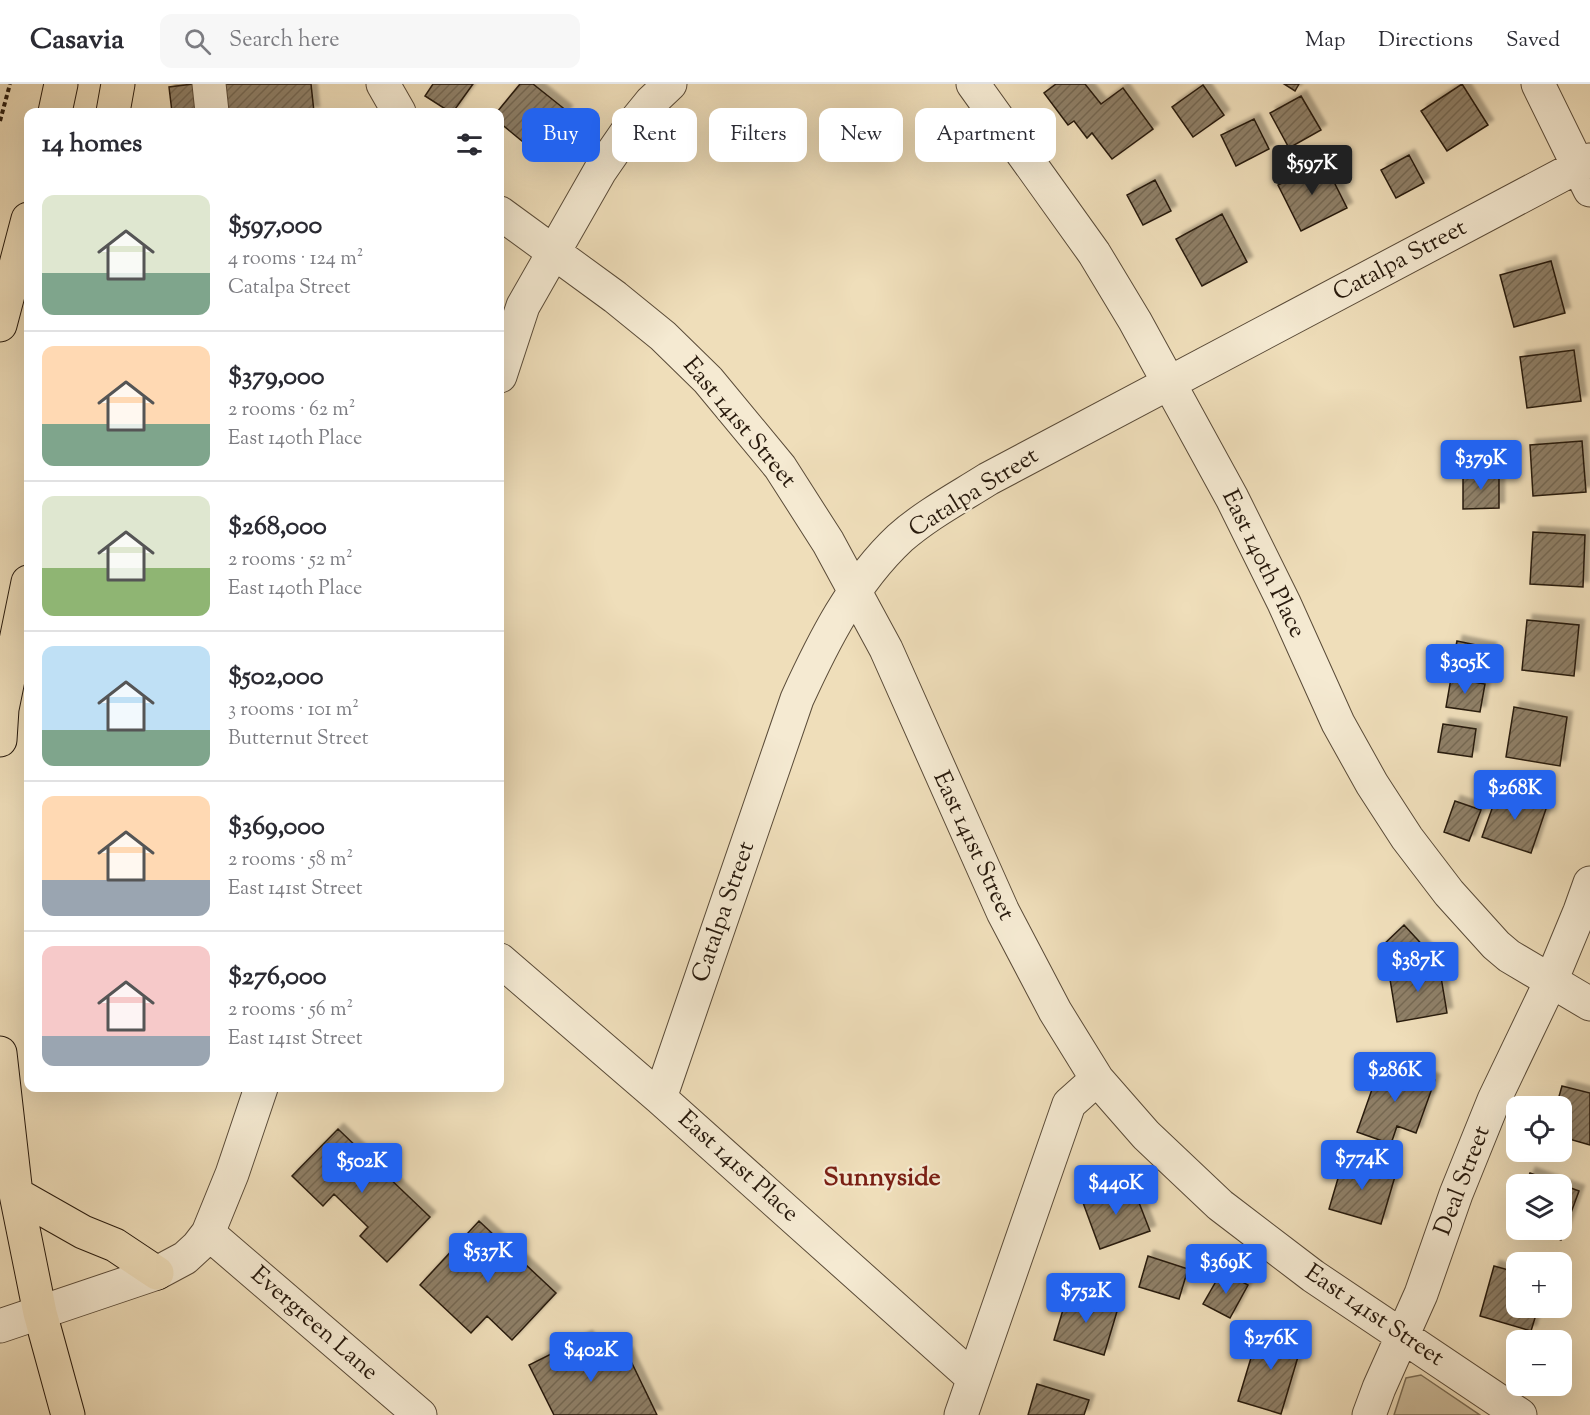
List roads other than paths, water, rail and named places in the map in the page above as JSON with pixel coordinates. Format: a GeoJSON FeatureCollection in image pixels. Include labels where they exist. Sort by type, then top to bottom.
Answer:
{"type":"FeatureCollection","features":[{"type":"Feature","properties":{"kind":"main road"},"geometry":{"type":"LineString","coordinates":[[56,108],[61,84]]}},
{"type":"Feature","properties":{"kind":"main road"},"geometry":{"type":"LineString","coordinates":[[114,108],[118,84]]}},
{"type":"Feature","properties":{"kind":"main road"},"geometry":{"type":"LineString","coordinates":[[0,325],[24,234]]}},
{"type":"Feature","properties":{"kind":"main road"},"geometry":{"type":"LineString","coordinates":[[0,741],[2,709],[24,602]]}},
{"type":"Feature","properties":{"kind":"main road"},"geometry":{"type":"LineString","coordinates":[[0,1053],[16,1194],[40,1313],[68,1415]]}},
{"type":"Feature","properties":{"kind":"main road"},"geometry":{"type":"LineString","coordinates":[[16,1194],[83,1232],[115,1245],[157,1273]]}},
{"type":"Feature","properties":{"kind":"street"},"geometry":{"type":"LineString","coordinates":[[209,84],[212,108]]}},
{"type":"Feature","properties":{"kind":"street"},"geometry":{"type":"LineString","coordinates":[[504,364],[523,306],[600,171],[637,120],[670,84]]}},
{"type":"Feature","properties":{"kind":"street","name":"East 140th Place"},"geometry":{"type":"LineString","coordinates":[[974,84],[1094,253],[1135,321],[1232,498],[1284,603],[1338,723],[1372,784],[1407,838],[1449,893],[1503,951],[1590,1004]]}},
{"type":"Feature","properties":{"kind":"street"},"geometry":{"type":"LineString","coordinates":[[1538,84],[1586,172]]}},
{"type":"Feature","properties":{"kind":"street","name":"Catalpa Street"},"geometry":{"type":"LineString","coordinates":[[660,1098],[797,699],[812,666],[854,591],[902,537],[933,513],[988,479],[1170,383],[1586,172]]}},
{"type":"Feature","properties":{"kind":"street","name":"East 141st Street"},"geometry":{"type":"LineString","coordinates":[[504,216],[615,297],[663,336],[708,380],[780,467],[828,542],[886,649],[1002,912],[1055,1011],[1097,1079],[1146,1135],[1220,1205],[1313,1276],[1520,1415]]}},
{"type":"Feature","properties":{"kind":"street","name":"Deal Street"},"geometry":{"type":"LineString","coordinates":[[1369,1415],[1401,1335],[1421,1294],[1456,1194],[1494,1100],[1551,981],[1590,883]]}},
{"type":"Feature","properties":{"kind":"street","name":"East 141st Place"},"geometry":{"type":"LineString","coordinates":[[504,963],[660,1098],[973,1378]]}},
{"type":"Feature","properties":{"kind":"street"},"geometry":{"type":"LineString","coordinates":[[961,1415],[1069,1104],[1097,1079]]}},
{"type":"Feature","properties":{"kind":"street"},"geometry":{"type":"LineString","coordinates":[[0,1326],[157,1273],[185,1258],[208,1233],[232,1174],[260,1092]]}},
{"type":"Feature","properties":{"kind":"street","name":"Evergreen Lane"},"geometry":{"type":"LineString","coordinates":[[208,1233],[420,1415]]}},
{"type":"Feature","properties":{"kind":"district","name":"Sunnyside"},"geometry":{"type":"Point","coordinates":[882,1178]}}]}
